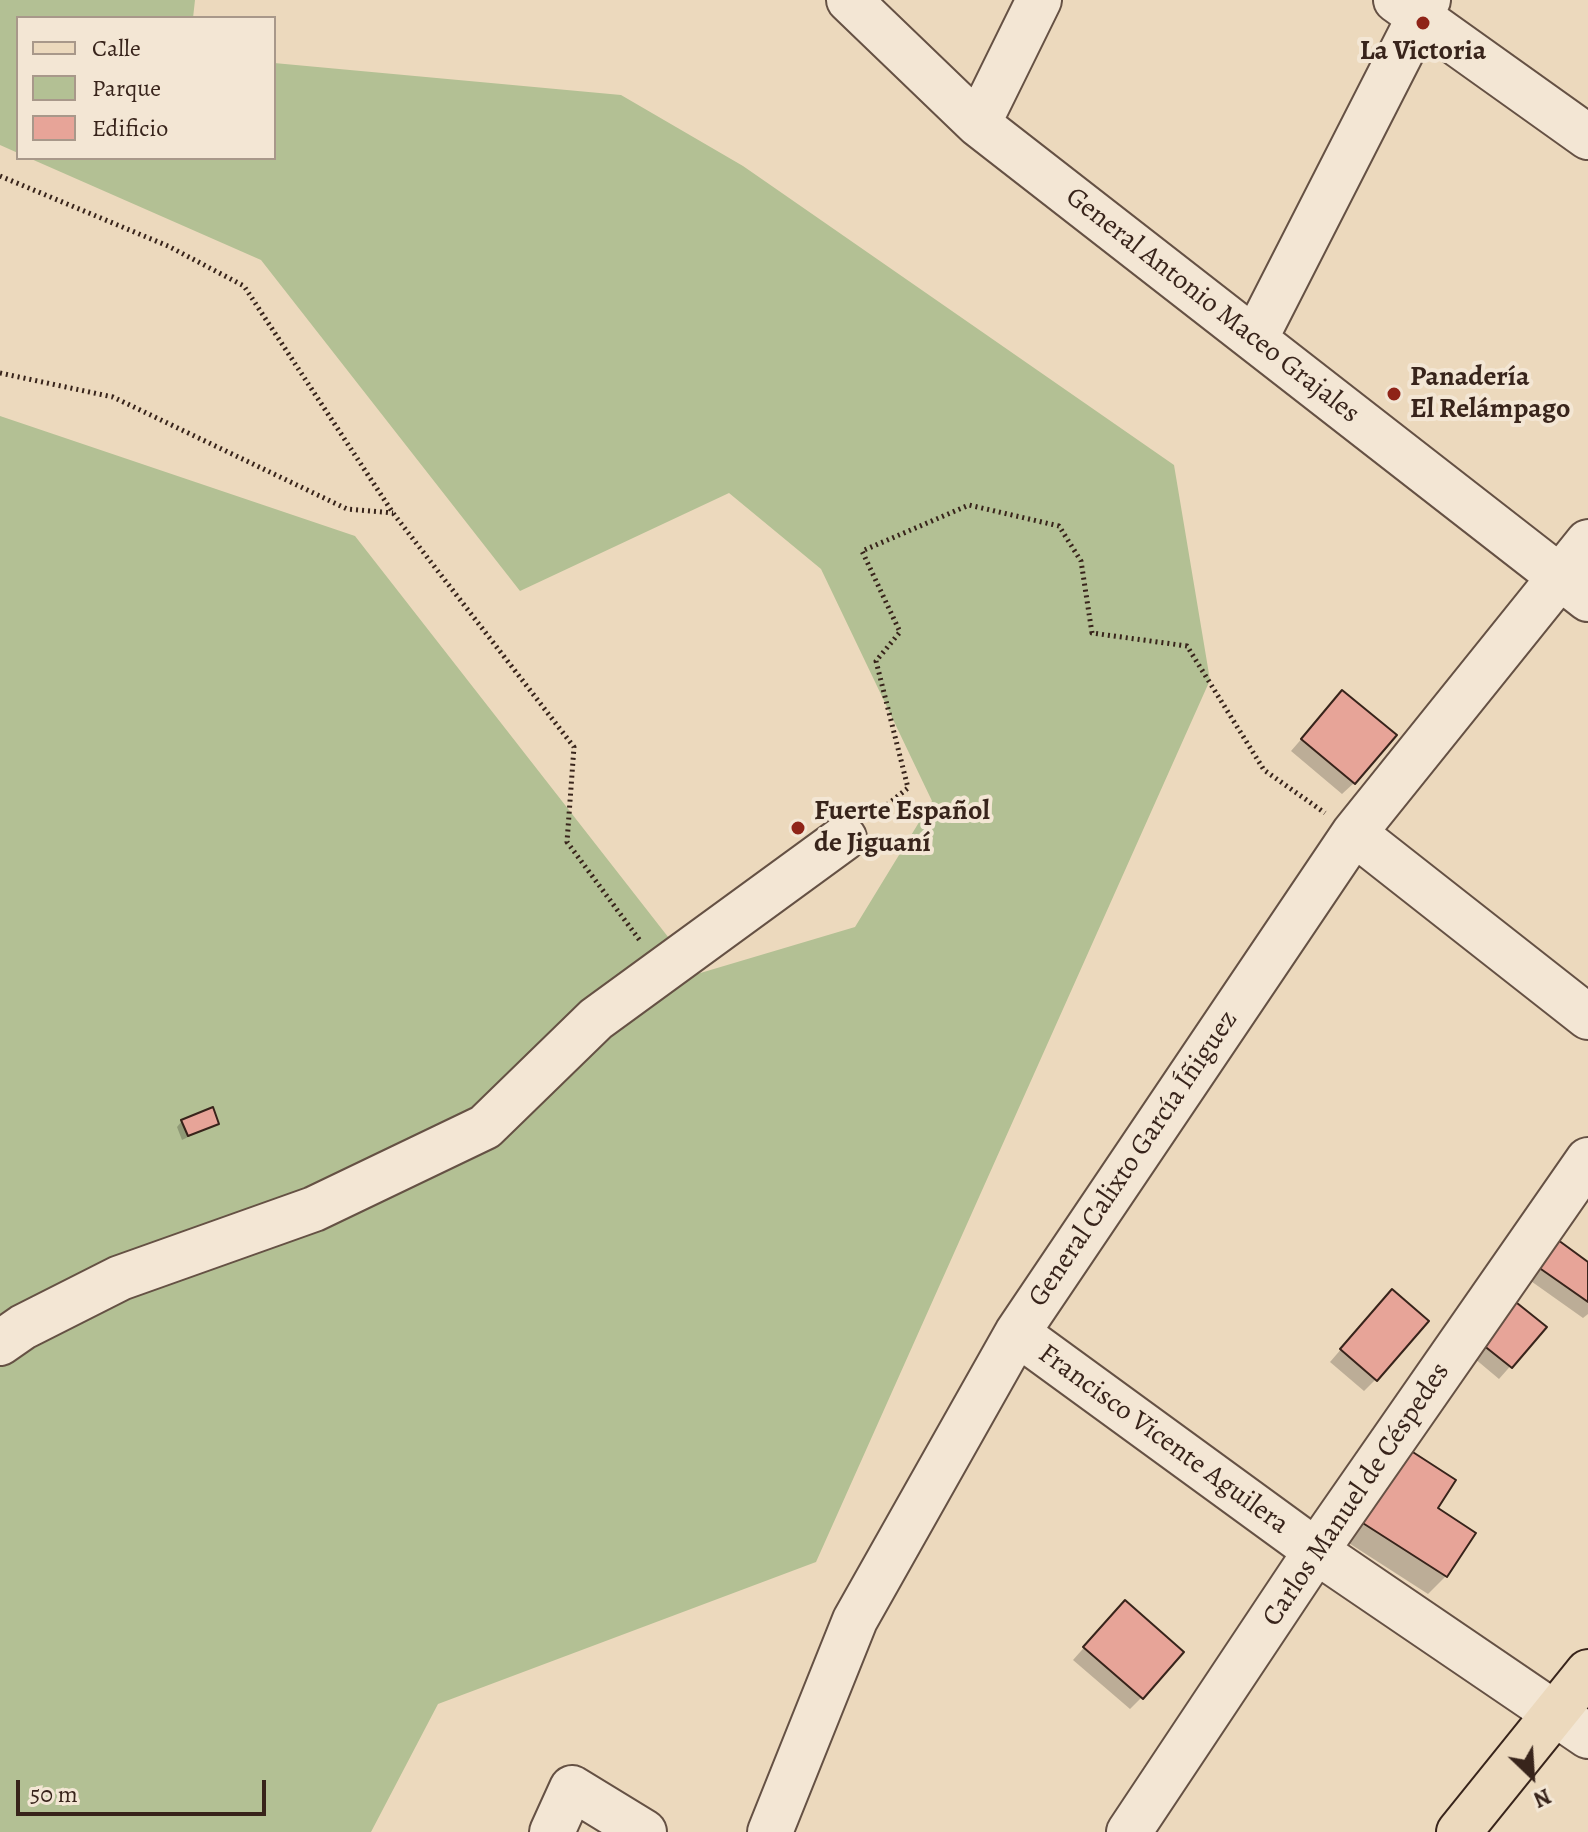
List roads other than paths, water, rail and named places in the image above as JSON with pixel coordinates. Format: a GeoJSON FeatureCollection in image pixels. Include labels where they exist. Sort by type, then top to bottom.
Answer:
{"type":"FeatureCollection","features":[{"type":"Feature","properties":{"kind":"main road"},"geometry":{"type":"LineString","coordinates":[[1459,1832],[1572,1725],[1588,1672]]}},
{"type":"Feature","properties":{"kind":"street","name":"General Antonio Maceo Grajales"},"geometry":{"type":"LineString","coordinates":[[849,0],[978,124],[1575,589]]}},
{"type":"Feature","properties":{"kind":"street"},"geometry":{"type":"LineString","coordinates":[[978,124],[1039,0]]}},
{"type":"Feature","properties":{"kind":"street"},"geometry":{"type":"LineString","coordinates":[[1255,339],[1415,5],[1588,137]]}},
{"type":"Feature","properties":{"kind":"street","name":"General Calixto García Íñiguez"},"geometry":{"type":"LineString","coordinates":[[770,1832],[855,1620],[1017,1333],[1354,833],[1575,589],[1588,542]]}},
{"type":"Feature","properties":{"kind":"street"},"geometry":{"type":"LineString","coordinates":[[1354,833],[1588,1017]]}},
{"type":"Feature","properties":{"kind":"street"},"geometry":{"type":"LineString","coordinates":[[0,1343],[23,1327],[120,1278],[314,1209],[485,1127],[596,1019],[844,838]]}},
{"type":"Feature","properties":{"kind":"street","name":"Carlos Manuel de Céspedes"},"geometry":{"type":"LineString","coordinates":[[1129,1832],[1316,1551],[1588,1160]]}},
{"type":"Feature","properties":{"kind":"street","name":"Francisco Vicente Aguilera"},"geometry":{"type":"LineString","coordinates":[[1017,1333],[1316,1551],[1572,1725]]}},
{"type":"Feature","properties":{"kind":"street"},"geometry":{"type":"LineString","coordinates":[[552,1832],[572,1788],[644,1832]]}},
{"type":"Feature","properties":{"kind":"place","name":"La Victoria"},"geometry":{"type":"Point","coordinates":[1423,23]}},
{"type":"Feature","properties":{"kind":"place","name":"Panadería El Relámpago"},"geometry":{"type":"Point","coordinates":[1394,394]}},
{"type":"Feature","properties":{"kind":"place","name":"Fuerte Español de Jiguaní"},"geometry":{"type":"Point","coordinates":[798,828]}}]}
